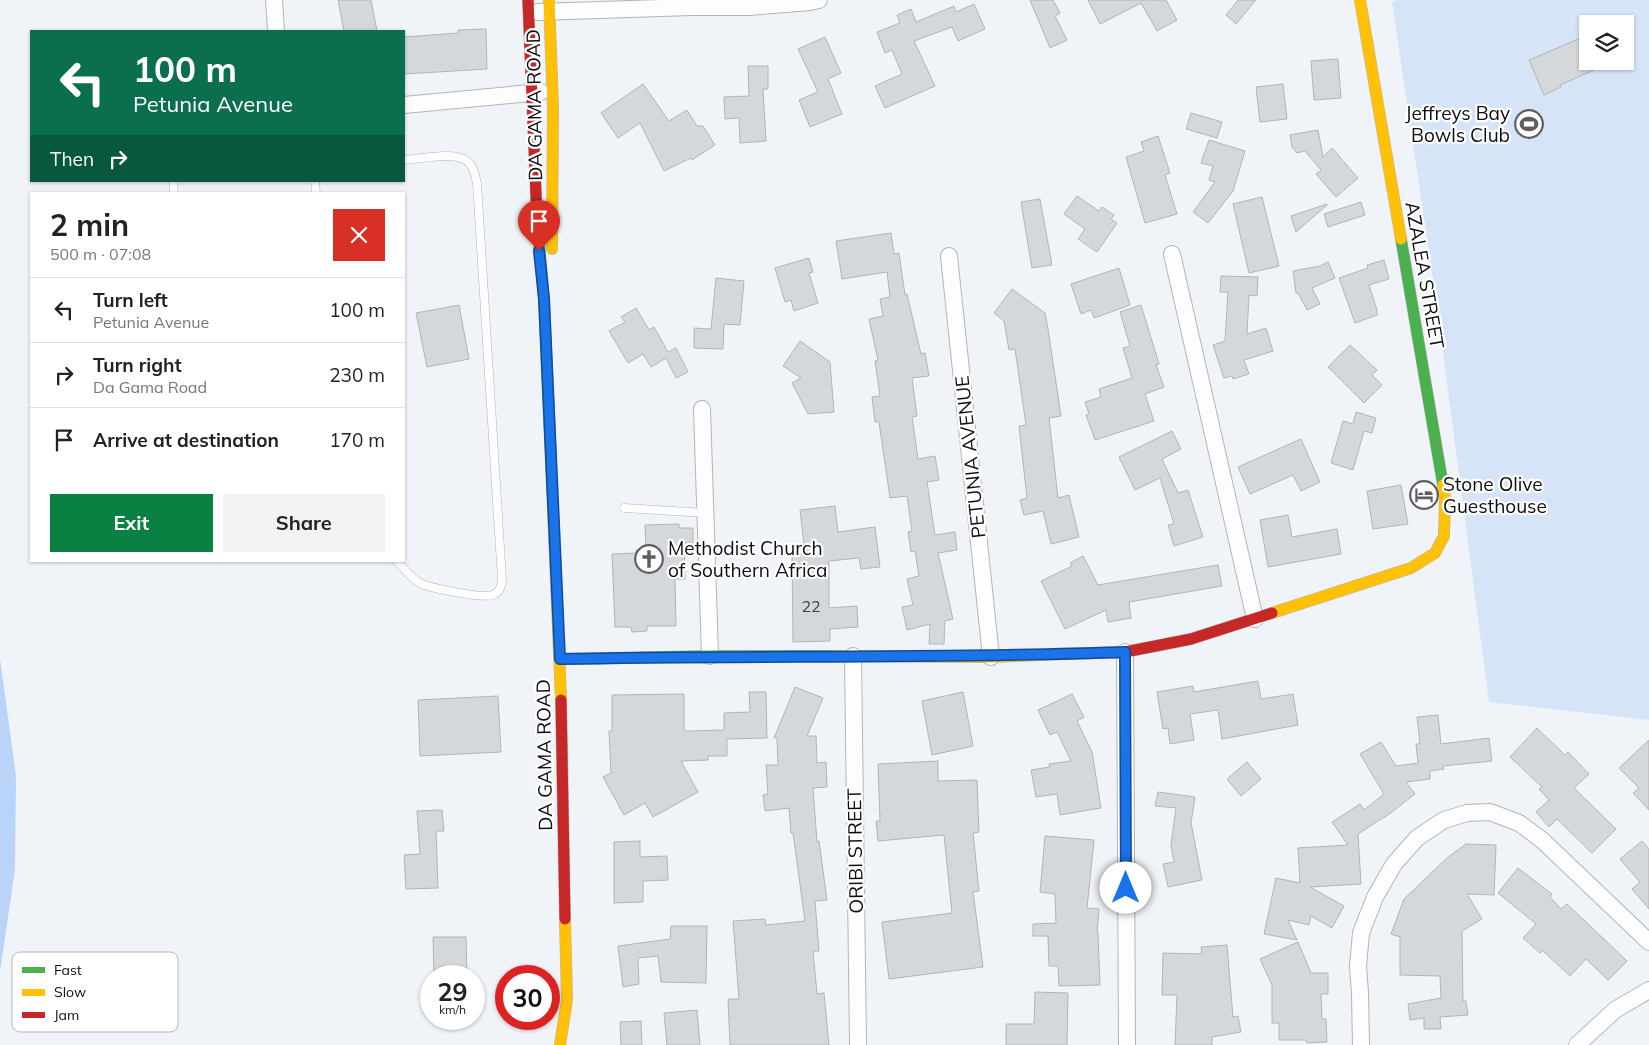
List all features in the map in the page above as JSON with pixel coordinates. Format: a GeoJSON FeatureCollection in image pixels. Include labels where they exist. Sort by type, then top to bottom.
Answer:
{"type":"FeatureCollection","features":[{"type":"Feature","properties":{"kind":"street"},"geometry":{"type":"LineString","coordinates":[[274,0],[276,30]]}},
{"type":"Feature","properties":{"kind":"street"},"geometry":{"type":"LineString","coordinates":[[528,6],[692,3],[749,7],[819,0]]}},
{"type":"Feature","properties":{"kind":"street","name":"AZALEA STREET"},"geometry":{"type":"LineString","coordinates":[[1255,618],[1411,568],[1435,554],[1444,536],[1445,498],[1360,0]]}},
{"type":"Feature","properties":{"kind":"street","name":"DA GAMA ROAD"},"geometry":{"type":"LineString","coordinates":[[528,6],[536,207],[544,299],[560,659],[567,1000],[560,1045]]}},
{"type":"Feature","properties":{"kind":"street","name":"DA GAMA ROAD"},"geometry":{"type":"LineString","coordinates":[[544,299],[552,261],[553,92],[550,6]]}},
{"type":"Feature","properties":{"kind":"street"},"geometry":{"type":"LineString","coordinates":[[405,105],[532,92],[553,92]]}},
{"type":"Feature","properties":{"kind":"street"},"geometry":{"type":"LineString","coordinates":[[560,659],[710,656],[991,656],[1125,652],[1192,639],[1255,618],[1172,254]]}},
{"type":"Feature","properties":{"kind":"street","name":"PETUNIA AVENUE"},"geometry":{"type":"LineString","coordinates":[[949,256],[991,656]]}},
{"type":"Feature","properties":{"kind":"street"},"geometry":{"type":"LineString","coordinates":[[702,410],[710,656]]}},
{"type":"Feature","properties":{"kind":"street"},"geometry":{"type":"LineString","coordinates":[[1125,652],[1127,1045]]}},
{"type":"Feature","properties":{"kind":"street","name":"ORIBI STREET"},"geometry":{"type":"LineString","coordinates":[[853,656],[858,1045]]}},
{"type":"Feature","properties":{"kind":"street"},"geometry":{"type":"LineString","coordinates":[[1361,1045],[1358,966],[1361,933],[1375,897],[1394,864],[1417,838],[1444,820],[1467,813],[1490,812],[1519,823],[1542,840],[1649,942]]}},
{"type":"Feature","properties":{"kind":"street"},"geometry":{"type":"LineString","coordinates":[[1577,1045],[1615,1010],[1649,990]]}},
{"type":"Feature","properties":{"kind":"street","name":"DA GAMA ROAD"},"geometry":{"type":"LineString","coordinates":[[567,1000],[573,1028]]}},
{"type":"Feature","properties":{"kind":"lane"},"geometry":{"type":"LineString","coordinates":[[398,562],[408,574],[421,583],[436,588],[491,597],[499,592],[501,587],[478,183],[467,160],[450,156],[405,160]]}},
{"type":"Feature","properties":{"kind":"lane"},"geometry":{"type":"LineString","coordinates":[[624,508],[706,512]]}},
{"type":"Feature","properties":{"kind":"shaded area"},"geometry":{"type":"Polygon","coordinates":[[[1397,0],[1649,0],[1649,720],[1489,702],[1436,300],[1392,2],[1397,0]]]}},
{"type":"Feature","properties":{"kind":"water"},"geometry":{"type":"Polygon","coordinates":[[[0,659],[16,776],[15,869],[0,972],[0,659]]]}},
{"type":"Feature","properties":{"kind":"building"},"geometry":{"type":"Polygon","coordinates":[[[338,0],[371,0],[377,30],[344,30],[338,0]]]}},
{"type":"Feature","properties":{"kind":"building"},"geometry":{"type":"Polygon","coordinates":[[[1030,0],[1053,0],[1060,13],[1055,16],[1067,40],[1050,48],[1030,0]]]}},
{"type":"Feature","properties":{"kind":"building"},"geometry":{"type":"Polygon","coordinates":[[[1088,0],[1166,0],[1177,20],[1157,31],[1141,3],[1100,24],[1088,0]]]}},
{"type":"Feature","properties":{"kind":"building"},"geometry":{"type":"Polygon","coordinates":[[[1238,0],[1256,0],[1236,24],[1226,15],[1238,0]]]}},
{"type":"Feature","properties":{"kind":"building"},"geometry":{"type":"Polygon","coordinates":[[[974,4],[985,29],[958,41],[952,27],[914,41],[935,86],[885,108],[875,86],[902,74],[892,50],[885,53],[877,32],[900,23],[897,15],[911,9],[916,22],[954,6],[956,12],[974,4]]]}},
{"type":"Feature","properties":{"kind":"building"},"geometry":{"type":"Polygon","coordinates":[[[486,29],[487,69],[405,74],[405,37],[458,33],[458,30],[486,29]]]}},
{"type":"Feature","properties":{"kind":"building"},"geometry":{"type":"Polygon","coordinates":[[[825,37],[841,73],[828,79],[842,114],[810,127],[799,100],[818,92],[798,49],[825,37]]]}},
{"type":"Feature","properties":{"kind":"building"},"geometry":{"type":"Polygon","coordinates":[[[1579,39],[1579,70],[1594,70],[1560,85],[1561,87],[1544,95],[1529,60],[1579,39]]]}},
{"type":"Feature","properties":{"kind":"building"},"geometry":{"type":"Polygon","coordinates":[[[1338,59],[1341,98],[1314,100],[1311,61],[1338,59]]]}},
{"type":"Feature","properties":{"kind":"building"},"geometry":{"type":"Polygon","coordinates":[[[748,66],[768,66],[768,89],[763,89],[766,141],[740,143],[739,118],[725,119],[724,97],[749,96],[748,66]]]}},
{"type":"Feature","properties":{"kind":"building"},"geometry":{"type":"Polygon","coordinates":[[[643,84],[669,121],[687,110],[697,126],[703,126],[715,145],[692,160],[691,158],[664,171],[640,123],[618,138],[601,113],[643,84]]]}},
{"type":"Feature","properties":{"kind":"building"},"geometry":{"type":"Polygon","coordinates":[[[1283,84],[1287,119],[1260,122],[1256,87],[1283,84]]]}},
{"type":"Feature","properties":{"kind":"building"},"geometry":{"type":"Polygon","coordinates":[[[1191,113],[1222,122],[1217,138],[1186,129],[1191,113]]]}},
{"type":"Feature","properties":{"kind":"building"},"geometry":{"type":"Polygon","coordinates":[[[1318,130],[1323,157],[1332,148],[1358,178],[1336,197],[1316,174],[1321,170],[1305,151],[1297,153],[1292,147],[1290,135],[1318,130]]]}},
{"type":"Feature","properties":{"kind":"building"},"geometry":{"type":"Polygon","coordinates":[[[1158,136],[1170,173],[1165,175],[1177,214],[1145,223],[1126,157],[1144,151],[1141,142],[1158,136]]]}},
{"type":"Feature","properties":{"kind":"building"},"geometry":{"type":"Polygon","coordinates":[[[1209,140],[1245,151],[1233,191],[1208,223],[1193,212],[1215,182],[1209,180],[1213,166],[1201,163],[1209,140]]]}},
{"type":"Feature","properties":{"kind":"building"},"geometry":{"type":"Polygon","coordinates":[[[1077,196],[1099,211],[1102,207],[1114,215],[1111,219],[1117,223],[1097,252],[1078,239],[1085,229],[1064,214],[1077,196]]]}},
{"type":"Feature","properties":{"kind":"building"},"geometry":{"type":"Polygon","coordinates":[[[1262,197],[1279,266],[1249,273],[1233,204],[1262,197]]]}},
{"type":"Feature","properties":{"kind":"building"},"geometry":{"type":"Polygon","coordinates":[[[1040,199],[1052,265],[1032,268],[1021,202],[1040,199]]]}},
{"type":"Feature","properties":{"kind":"building"},"geometry":{"type":"Polygon","coordinates":[[[1361,202],[1365,215],[1328,227],[1324,214],[1361,202]]]}},
{"type":"Feature","properties":{"kind":"building"},"geometry":{"type":"Polygon","coordinates":[[[1327,205],[1296,232],[1291,216],[1327,205]]]}},
{"type":"Feature","properties":{"kind":"building"},"geometry":{"type":"Polygon","coordinates":[[[891,233],[894,254],[899,253],[905,295],[907,294],[921,354],[925,353],[929,376],[912,378],[917,416],[912,417],[918,459],[935,456],[939,480],[927,482],[935,535],[955,532],[957,550],[938,553],[953,619],[945,621],[944,644],[929,644],[930,624],[907,630],[902,607],[913,605],[907,579],[919,576],[915,551],[911,552],[908,532],[912,531],[907,496],[890,498],[879,422],[875,422],[872,397],[880,396],[875,361],[878,360],[869,319],[883,316],[880,299],[890,297],[887,272],[842,279],[836,241],[891,233]]]}},
{"type":"Feature","properties":{"kind":"building"},"geometry":{"type":"Polygon","coordinates":[[[809,258],[813,272],[809,273],[818,303],[794,311],[791,300],[785,302],[775,268],[809,258]]]}},
{"type":"Feature","properties":{"kind":"building"},"geometry":{"type":"Polygon","coordinates":[[[1384,260],[1389,279],[1369,285],[1377,315],[1355,323],[1339,278],[1368,268],[1367,265],[1384,260]]]}},
{"type":"Feature","properties":{"kind":"building"},"geometry":{"type":"Polygon","coordinates":[[[1328,262],[1335,278],[1312,288],[1320,304],[1307,310],[1298,293],[1296,293],[1293,271],[1320,266],[1328,262]]]}},
{"type":"Feature","properties":{"kind":"building"},"geometry":{"type":"Polygon","coordinates":[[[1119,268],[1130,305],[1094,318],[1091,310],[1081,314],[1071,284],[1119,268]]]}},
{"type":"Feature","properties":{"kind":"building"},"geometry":{"type":"Polygon","coordinates":[[[1221,276],[1258,277],[1257,296],[1249,295],[1247,334],[1266,328],[1273,351],[1244,360],[1249,374],[1233,379],[1232,376],[1224,378],[1213,345],[1225,341],[1228,292],[1220,292],[1221,276]]]}},
{"type":"Feature","properties":{"kind":"building"},"geometry":{"type":"Polygon","coordinates":[[[716,278],[744,281],[740,325],[724,324],[723,349],[694,348],[694,328],[711,329],[716,278]]]}},
{"type":"Feature","properties":{"kind":"building"},"geometry":{"type":"Polygon","coordinates":[[[1012,289],[1045,313],[1048,329],[1061,416],[1049,418],[1058,498],[1069,495],[1079,537],[1051,544],[1043,511],[1024,515],[1020,500],[1027,498],[1019,426],[1026,425],[1015,349],[1009,350],[1004,321],[994,313],[1012,289]]]}},
{"type":"Feature","properties":{"kind":"building"},"geometry":{"type":"Polygon","coordinates":[[[459,305],[469,359],[427,367],[416,313],[459,305]]]}},
{"type":"Feature","properties":{"kind":"building"},"geometry":{"type":"Polygon","coordinates":[[[1141,305],[1159,364],[1156,365],[1164,387],[1145,394],[1154,421],[1095,440],[1086,415],[1089,414],[1085,402],[1101,397],[1099,389],[1132,378],[1123,348],[1130,346],[1120,312],[1141,305]]]}},
{"type":"Feature","properties":{"kind":"building"},"geometry":{"type":"Polygon","coordinates":[[[636,308],[649,330],[654,327],[668,352],[676,348],[688,372],[676,378],[666,358],[651,367],[643,354],[628,363],[609,331],[625,322],[621,317],[636,308]]]}},
{"type":"Feature","properties":{"kind":"building"},"geometry":{"type":"Polygon","coordinates":[[[800,341],[830,362],[834,412],[808,414],[792,383],[801,378],[783,366],[800,341]]]}},
{"type":"Feature","properties":{"kind":"building"},"geometry":{"type":"Polygon","coordinates":[[[1350,345],[1377,370],[1372,375],[1382,385],[1364,403],[1328,367],[1350,345]]]}},
{"type":"Feature","properties":{"kind":"building"},"geometry":{"type":"Polygon","coordinates":[[[1356,412],[1376,418],[1372,433],[1364,431],[1353,470],[1331,463],[1343,421],[1353,424],[1356,412]]]}},
{"type":"Feature","properties":{"kind":"building"},"geometry":{"type":"Polygon","coordinates":[[[1172,431],[1181,449],[1162,459],[1178,493],[1188,490],[1203,537],[1174,546],[1168,525],[1174,524],[1160,478],[1135,490],[1119,457],[1172,431]]]}},
{"type":"Feature","properties":{"kind":"building"},"geometry":{"type":"Polygon","coordinates":[[[1301,439],[1320,482],[1301,491],[1293,475],[1250,494],[1238,467],[1301,439]]]}},
{"type":"Feature","properties":{"kind":"building"},"geometry":{"type":"Polygon","coordinates":[[[1401,485],[1408,524],[1373,529],[1367,491],[1401,485]]]}},
{"type":"Feature","properties":{"kind":"building"},"geometry":{"type":"Polygon","coordinates":[[[835,506],[838,532],[875,527],[880,567],[861,569],[859,558],[829,561],[829,608],[857,606],[858,627],[830,629],[830,641],[793,642],[792,553],[805,553],[800,510],[835,506]]]}},
{"type":"Feature","properties":{"kind":"building"},"geometry":{"type":"Polygon","coordinates":[[[1288,515],[1292,537],[1337,529],[1341,554],[1268,567],[1260,520],[1288,515]]]}},
{"type":"Feature","properties":{"kind":"building"},"geometry":{"type":"Polygon","coordinates":[[[679,524],[679,528],[693,528],[693,543],[684,543],[685,579],[675,579],[676,626],[647,626],[647,631],[632,632],[631,627],[615,627],[612,554],[636,553],[636,550],[646,550],[645,525],[679,524]]]}},
{"type":"Feature","properties":{"kind":"building"},"geometry":{"type":"Polygon","coordinates":[[[1083,556],[1098,585],[1218,565],[1222,586],[1129,602],[1131,618],[1108,622],[1106,610],[1065,629],[1041,581],[1072,566],[1070,563],[1083,556]]]}},
{"type":"Feature","properties":{"kind":"building"},"geometry":{"type":"Polygon","coordinates":[[[1258,681],[1261,699],[1293,694],[1298,725],[1222,739],[1218,710],[1190,714],[1194,740],[1170,744],[1168,728],[1163,729],[1157,692],[1193,686],[1194,692],[1258,681]]]}},
{"type":"Feature","properties":{"kind":"building"},"geometry":{"type":"Polygon","coordinates":[[[795,687],[823,698],[807,736],[816,736],[817,763],[826,762],[827,787],[813,788],[817,842],[819,841],[827,900],[815,901],[819,951],[813,951],[817,994],[824,993],[829,1045],[730,1045],[728,999],[739,999],[733,921],[765,919],[766,925],[805,921],[793,833],[791,833],[789,808],[765,811],[763,795],[768,794],[766,765],[778,765],[777,738],[774,738],[795,687]]]}},
{"type":"Feature","properties":{"kind":"building"},"geometry":{"type":"Polygon","coordinates":[[[749,692],[766,692],[767,738],[727,739],[727,756],[708,756],[708,760],[681,761],[698,792],[653,817],[645,803],[624,815],[603,777],[611,773],[609,731],[612,731],[612,695],[684,694],[684,730],[687,731],[724,730],[724,713],[750,712],[749,692]]]}},
{"type":"Feature","properties":{"kind":"building"},"geometry":{"type":"Polygon","coordinates":[[[963,692],[973,746],[932,755],[922,701],[963,692]]]}},
{"type":"Feature","properties":{"kind":"building"},"geometry":{"type":"Polygon","coordinates":[[[1072,694],[1084,717],[1077,721],[1092,752],[1101,808],[1060,815],[1057,794],[1036,797],[1031,770],[1050,767],[1049,764],[1071,761],[1057,732],[1050,735],[1038,710],[1072,694]]]}},
{"type":"Feature","properties":{"kind":"building"},"geometry":{"type":"Polygon","coordinates":[[[498,696],[501,752],[420,756],[418,700],[498,696]]]}},
{"type":"Feature","properties":{"kind":"building"},"geometry":{"type":"Polygon","coordinates":[[[1438,715],[1441,744],[1489,738],[1492,761],[1443,766],[1444,769],[1430,771],[1430,779],[1406,782],[1415,794],[1384,818],[1358,834],[1361,884],[1310,887],[1344,906],[1332,928],[1311,916],[1309,925],[1288,920],[1297,940],[1264,934],[1276,878],[1300,883],[1298,848],[1348,845],[1332,822],[1360,804],[1364,810],[1384,794],[1360,754],[1381,742],[1396,766],[1418,763],[1416,744],[1420,744],[1417,717],[1438,715]]]}},
{"type":"Feature","properties":{"kind":"building"},"geometry":{"type":"Polygon","coordinates":[[[1537,728],[1565,755],[1568,752],[1589,774],[1574,788],[1616,829],[1592,853],[1557,819],[1549,827],[1536,812],[1549,800],[1539,789],[1542,787],[1510,757],[1537,728]]]}},
{"type":"Feature","properties":{"kind":"building"},"geometry":{"type":"Polygon","coordinates":[[[1649,740],[1649,810],[1633,793],[1639,788],[1619,768],[1649,740]]]}},
{"type":"Feature","properties":{"kind":"building"},"geometry":{"type":"Polygon","coordinates":[[[938,761],[938,781],[977,780],[979,832],[973,833],[979,891],[973,892],[983,967],[889,979],[882,922],[952,913],[944,835],[878,841],[876,821],[880,821],[878,764],[938,761]]]}},
{"type":"Feature","properties":{"kind":"building"},"geometry":{"type":"Polygon","coordinates":[[[1247,762],[1261,779],[1241,796],[1227,779],[1247,762]]]}},
{"type":"Feature","properties":{"kind":"building"},"geometry":{"type":"Polygon","coordinates":[[[1158,792],[1195,797],[1191,823],[1202,880],[1168,887],[1163,864],[1174,862],[1171,845],[1176,808],[1155,806],[1158,792]]]}},
{"type":"Feature","properties":{"kind":"building"},"geometry":{"type":"Polygon","coordinates":[[[442,810],[444,831],[436,831],[438,888],[406,889],[404,855],[420,854],[417,811],[442,810]]]}},
{"type":"Feature","properties":{"kind":"building"},"geometry":{"type":"Polygon","coordinates":[[[1045,836],[1094,840],[1087,908],[1099,909],[1097,933],[1100,985],[1059,986],[1058,966],[1049,966],[1048,936],[1033,936],[1033,924],[1056,923],[1055,894],[1040,892],[1045,836]]]}},
{"type":"Feature","properties":{"kind":"building"},"geometry":{"type":"Polygon","coordinates":[[[640,841],[640,857],[667,856],[668,880],[643,881],[643,902],[614,903],[614,842],[640,841]]]}},
{"type":"Feature","properties":{"kind":"building"},"geometry":{"type":"Polygon","coordinates":[[[1642,841],[1649,849],[1649,909],[1632,889],[1640,882],[1620,859],[1642,841]]]}},
{"type":"Feature","properties":{"kind":"building"},"geometry":{"type":"Polygon","coordinates":[[[1466,844],[1496,845],[1494,895],[1467,894],[1482,919],[1462,931],[1463,1001],[1466,1001],[1468,1015],[1440,1017],[1441,1029],[1424,1029],[1424,1018],[1410,1020],[1408,1004],[1441,998],[1440,976],[1400,975],[1400,937],[1391,934],[1404,899],[1448,857],[1466,844]]]}},
{"type":"Feature","properties":{"kind":"building"},"geometry":{"type":"Polygon","coordinates":[[[1518,868],[1552,894],[1550,897],[1561,909],[1567,904],[1627,961],[1608,980],[1586,959],[1570,976],[1542,950],[1540,953],[1523,938],[1536,924],[1498,893],[1518,868]]]}},
{"type":"Feature","properties":{"kind":"building"},"geometry":{"type":"Polygon","coordinates":[[[671,926],[707,926],[706,983],[661,982],[658,956],[638,958],[639,984],[623,987],[618,946],[670,939],[671,926]]]}},
{"type":"Feature","properties":{"kind":"building"},"geometry":{"type":"Polygon","coordinates":[[[433,937],[466,937],[467,965],[434,965],[433,937]]]}},
{"type":"Feature","properties":{"kind":"building"},"geometry":{"type":"Polygon","coordinates":[[[1298,942],[1311,973],[1328,973],[1328,994],[1321,994],[1322,1019],[1326,1019],[1327,1042],[1307,1043],[1306,1040],[1279,1040],[1279,1023],[1272,1023],[1272,985],[1260,959],[1298,942]]]}},
{"type":"Feature","properties":{"kind":"building"},"geometry":{"type":"Polygon","coordinates":[[[1227,945],[1233,1017],[1238,1016],[1241,1032],[1212,1037],[1212,1045],[1175,1045],[1177,995],[1162,995],[1163,953],[1202,954],[1201,947],[1227,945]]]}},
{"type":"Feature","properties":{"kind":"building"},"geometry":{"type":"Polygon","coordinates":[[[1035,992],[1068,993],[1067,1045],[1006,1045],[1006,1024],[1034,1024],[1035,992]]]}},
{"type":"Feature","properties":{"kind":"building"},"geometry":{"type":"Polygon","coordinates":[[[697,1010],[700,1045],[667,1045],[664,1013],[697,1010]]]}},
{"type":"Feature","properties":{"kind":"building"},"geometry":{"type":"Polygon","coordinates":[[[641,1021],[642,1045],[621,1045],[620,1022],[641,1021]]]}},
{"type":"Feature","properties":{"kind":"traffic: fast"},"geometry":{"type":"LineString","coordinates":[[537,219],[544,299],[553,510]]}},
{"type":"Feature","properties":{"kind":"traffic: fast"},"geometry":{"type":"LineString","coordinates":[[1401,239],[1443,485]]}},
{"type":"Feature","properties":{"kind":"traffic: fast"},"geometry":{"type":"LineString","coordinates":[[560,659],[835,656]]}},
{"type":"Feature","properties":{"kind":"traffic: slow"},"geometry":{"type":"LineString","coordinates":[[549,0],[553,106],[552,249]]}},
{"type":"Feature","properties":{"kind":"traffic: slow"},"geometry":{"type":"LineString","coordinates":[[1360,0],[1401,239]]}},
{"type":"Feature","properties":{"kind":"traffic: slow"},"geometry":{"type":"LineString","coordinates":[[1272,613],[1411,568],[1435,553],[1444,536],[1445,498],[1443,485]]}},
{"type":"Feature","properties":{"kind":"traffic: slow"},"geometry":{"type":"LineString","coordinates":[[553,510],[561,700]]}},
{"type":"Feature","properties":{"kind":"traffic: slow"},"geometry":{"type":"LineString","coordinates":[[835,656],[991,657],[1063,654]]}},
{"type":"Feature","properties":{"kind":"traffic: slow"},"geometry":{"type":"LineString","coordinates":[[560,1045],[567,1000],[565,919]]}},
{"type":"Feature","properties":{"kind":"traffic: jam"},"geometry":{"type":"LineString","coordinates":[[528,0],[537,219]]}},
{"type":"Feature","properties":{"kind":"traffic: jam"},"geometry":{"type":"LineString","coordinates":[[1063,654],[1125,652],[1191,639],[1272,613]]}},
{"type":"Feature","properties":{"kind":"traffic: jam"},"geometry":{"type":"LineString","coordinates":[[561,700],[565,919]]}},
{"type":"Feature","properties":{"kind":"place","name":"Jeffreys Bay Bowls Club"},"geometry":{"type":"Point","coordinates":[1529,124]}},
{"type":"Feature","properties":{"kind":"place","name":"Stone Olive Guesthouse"},"geometry":{"type":"Point","coordinates":[1424,495]}},
{"type":"Feature","properties":{"kind":"place","name":"Methodist Church of Southern Africa"},"geometry":{"type":"Point","coordinates":[649,559]}},
{"type":"Feature","properties":{"kind":"route"},"geometry":{"type":"LineString","coordinates":[[539,251],[544,299],[560,659],[710,656],[991,656],[1125,652],[1126,888]]}}]}
